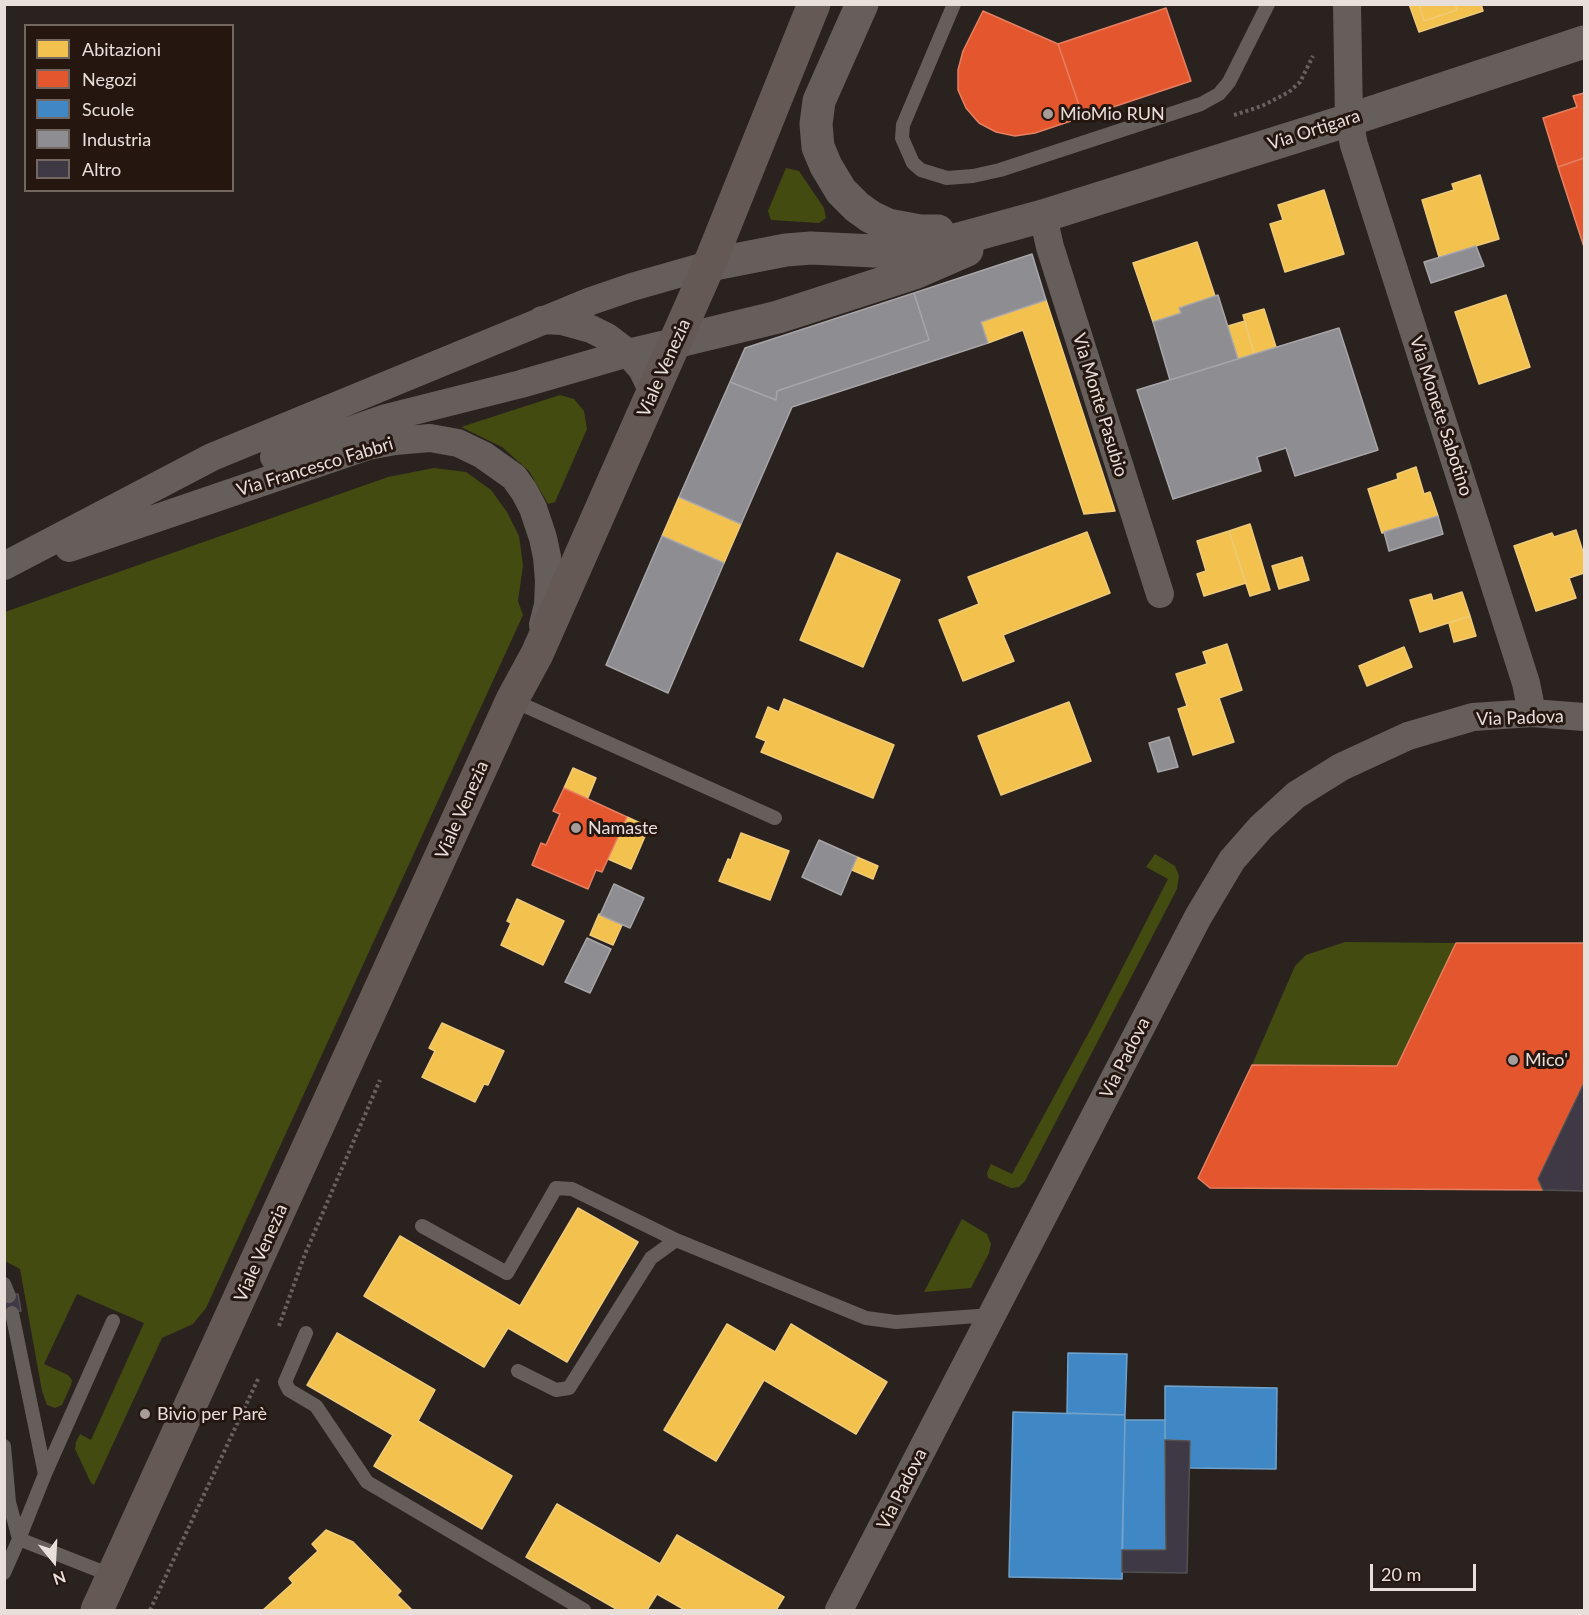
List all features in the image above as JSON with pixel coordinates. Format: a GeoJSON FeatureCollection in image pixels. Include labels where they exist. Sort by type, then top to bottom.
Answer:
{"type":"FeatureCollection","features":[{"type":"Feature","properties":{"kind":"main road","name":"Viale Venezia"},"geometry":{"type":"LineString","coordinates":[[97,1611],[513,700],[537,654],[710,265],[814,4]]}},
{"type":"Feature","properties":{"kind":"street"},"geometry":{"type":"LineString","coordinates":[[862,4],[819,101],[816,124],[818,147],[841,191],[871,217],[888,225],[920,231],[960,231],[1043,216]]}},
{"type":"Feature","properties":{"kind":"street","name":"Via Monete Sabotino"},"geometry":{"type":"LineString","coordinates":[[1347,4],[1349,120],[1354,145],[1526,683],[1533,713]]}},
{"type":"Feature","properties":{"kind":"street","name":"Via Ortigara"},"geometry":{"type":"LineString","coordinates":[[1043,216],[1349,120],[1584,42]]}},
{"type":"Feature","properties":{"kind":"street"},"geometry":{"type":"LineString","coordinates":[[4,569],[212,457],[540,320],[632,287],[710,265],[786,250],[812,248],[874,251],[948,243],[1043,216]]}},
{"type":"Feature","properties":{"kind":"street"},"geometry":{"type":"LineString","coordinates":[[675,342],[778,317],[914,273],[1043,216]]}},
{"type":"Feature","properties":{"kind":"street","name":"Via Monte Pasubio"},"geometry":{"type":"LineString","coordinates":[[1043,216],[1054,258],[1160,594]]}},
{"type":"Feature","properties":{"kind":"street"},"geometry":{"type":"LineString","coordinates":[[540,320],[562,321],[591,329],[607,337],[628,353],[642,369],[653,392]]}},
{"type":"Feature","properties":{"kind":"street","name":"Via Francesco Fabbri"},"geometry":{"type":"LineString","coordinates":[[4,569],[280,455],[386,418],[675,342]]}},
{"type":"Feature","properties":{"kind":"street","name":"Via Francesco Fabbri"},"geometry":{"type":"LineString","coordinates":[[4,569],[357,450],[394,441],[430,438],[458,443],[500,465],[514,477],[533,508],[543,538],[549,581],[548,605],[537,654]]}},
{"type":"Feature","properties":{"kind":"street","name":"Via Padova"},"geometry":{"type":"LineString","coordinates":[[839,1611],[1198,917],[1232,860],[1261,827],[1296,795],[1341,767],[1408,735],[1473,717],[1533,713],[1584,717]]}},
{"type":"Feature","properties":{"kind":"lane"},"geometry":{"type":"LineString","coordinates":[[954,4],[903,125],[902,138],[913,163],[921,170],[947,178],[973,176],[1000,170],[1201,104],[1219,94],[1229,82],[1268,4]]}},
{"type":"Feature","properties":{"kind":"lane"},"geometry":{"type":"LineString","coordinates":[[513,700],[775,818]]}},
{"type":"Feature","properties":{"kind":"lane"},"geometry":{"type":"LineString","coordinates":[[422,1226],[507,1273],[556,1188],[572,1189],[676,1240],[866,1318],[896,1322],[992,1315]]}},
{"type":"Feature","properties":{"kind":"lane"},"geometry":{"type":"LineString","coordinates":[[518,1371],[556,1390],[569,1388],[651,1258],[676,1240]]}},
{"type":"Feature","properties":{"kind":"lane"},"geometry":{"type":"LineString","coordinates":[[12,1313],[45,1474]]}},
{"type":"Feature","properties":{"kind":"lane"},"geometry":{"type":"LineString","coordinates":[[4,1573],[113,1321]]}},
{"type":"Feature","properties":{"kind":"lane"},"geometry":{"type":"LineString","coordinates":[[306,1333],[285,1382],[288,1390],[316,1406],[367,1482],[584,1611]]}},
{"type":"Feature","properties":{"kind":"lane"},"geometry":{"type":"LineString","coordinates":[[4,1446],[9,1502],[19,1539]]}},
{"type":"Feature","properties":{"kind":"lane"},"geometry":{"type":"LineString","coordinates":[[19,1539],[113,1576]]}},
{"type":"Feature","properties":{"kind":"path"},"geometry":{"type":"LineString","coordinates":[[277,1330],[305,1254],[381,1079]]}},
{"type":"Feature","properties":{"kind":"path"},"geometry":{"type":"LineString","coordinates":[[150,1611],[261,1373]]}},
{"type":"Feature","properties":{"kind":"green space"},"geometry":{"type":"Polygon","coordinates":[[[786,168],[799,171],[824,208],[826,218],[819,223],[771,220],[768,211],[786,168]]]}},
{"type":"Feature","properties":{"kind":"green space"},"geometry":{"type":"Polygon","coordinates":[[[560,395],[574,399],[584,411],[587,429],[555,502],[548,504],[529,471],[502,447],[461,427],[560,395]]]}},
{"type":"Feature","properties":{"kind":"green space"},"geometry":{"type":"Polygon","coordinates":[[[434,468],[466,472],[491,490],[507,512],[519,536],[523,565],[518,601],[523,615],[206,1308],[193,1324],[162,1338],[94,1485],[75,1449],[76,1442],[80,1434],[91,1440],[144,1323],[77,1294],[44,1364],[68,1375],[72,1380],[71,1385],[62,1405],[55,1408],[47,1405],[42,1391],[20,1269],[5,1261],[5,612],[388,477],[434,468]]]}},
{"type":"Feature","properties":{"kind":"green space"},"geometry":{"type":"Polygon","coordinates":[[[1155,854],[1175,866],[1179,876],[1177,889],[1025,1181],[1019,1187],[1011,1188],[988,1178],[987,1173],[991,1164],[1012,1174],[1094,1023],[1168,879],[1146,867],[1155,854]]]}},
{"type":"Feature","properties":{"kind":"green space"},"geometry":{"type":"Polygon","coordinates":[[[1345,942],[1456,943],[1397,1066],[1252,1065],[1295,966],[1306,955],[1345,942]]]}},
{"type":"Feature","properties":{"kind":"green space"},"geometry":{"type":"Polygon","coordinates":[[[962,1219],[987,1234],[991,1244],[989,1253],[971,1288],[924,1292],[962,1219]]]}},
{"type":"Feature","properties":{"kind":"building: Abitazioni"},"geometry":{"type":"Polygon","coordinates":[[[1409,4],[1419,4],[1424,21],[1457,10],[1455,4],[1481,4],[1483,11],[1419,32],[1409,4]]]}},
{"type":"Feature","properties":{"kind":"building: Abitazioni"},"geometry":{"type":"Polygon","coordinates":[[[1419,4],[1455,4],[1457,10],[1424,21],[1419,4]]]}},
{"type":"Feature","properties":{"kind":"building: Abitazioni"},"geometry":{"type":"Polygon","coordinates":[[[1480,175],[1499,239],[1439,257],[1422,200],[1454,190],[1452,184],[1480,175]]]}},
{"type":"Feature","properties":{"kind":"building: Abitazioni"},"geometry":{"type":"Polygon","coordinates":[[[1324,190],[1344,254],[1285,272],[1270,224],[1283,220],[1278,205],[1324,190]]]}},
{"type":"Feature","properties":{"kind":"building: Abitazioni"},"geometry":{"type":"Polygon","coordinates":[[[1197,242],[1215,296],[1179,308],[1181,313],[1153,322],[1133,263],[1197,242]]]}},
{"type":"Feature","properties":{"kind":"building: Abitazioni"},"geometry":{"type":"Polygon","coordinates":[[[1506,295],[1530,367],[1479,384],[1455,312],[1506,295]]]}},
{"type":"Feature","properties":{"kind":"building: Abitazioni"},"geometry":{"type":"Polygon","coordinates":[[[1046,300],[1115,511],[1084,514],[1023,330],[988,343],[981,322],[1046,300]]]}},
{"type":"Feature","properties":{"kind":"building: Abitazioni"},"geometry":{"type":"Polygon","coordinates":[[[1264,309],[1276,347],[1254,354],[1243,315],[1264,309]]]}},
{"type":"Feature","properties":{"kind":"building: Abitazioni"},"geometry":{"type":"Polygon","coordinates":[[[1245,321],[1254,354],[1238,359],[1228,326],[1245,321]]]}},
{"type":"Feature","properties":{"kind":"building: Abitazioni"},"geometry":{"type":"Polygon","coordinates":[[[1416,467],[1424,494],[1430,492],[1438,516],[1382,533],[1368,489],[1398,479],[1397,474],[1416,467]]]}},
{"type":"Feature","properties":{"kind":"building: Abitazioni"},"geometry":{"type":"Polygon","coordinates":[[[679,497],[741,524],[724,563],[662,536],[679,497]]]}},
{"type":"Feature","properties":{"kind":"building: Abitazioni"},"geometry":{"type":"Polygon","coordinates":[[[1250,524],[1270,590],[1250,596],[1229,531],[1250,524]]]}},
{"type":"Feature","properties":{"kind":"building: Abitazioni"},"geometry":{"type":"Polygon","coordinates":[[[1576,530],[1584,555],[1584,573],[1569,578],[1576,598],[1536,611],[1514,546],[1552,533],[1554,537],[1576,530]]]}},
{"type":"Feature","properties":{"kind":"building: Abitazioni"},"geometry":{"type":"Polygon","coordinates":[[[1229,531],[1246,583],[1204,596],[1197,574],[1206,571],[1197,541],[1229,531]]]}},
{"type":"Feature","properties":{"kind":"building: Abitazioni"},"geometry":{"type":"Polygon","coordinates":[[[1087,532],[1110,593],[1003,635],[1014,661],[963,681],[939,620],[979,604],[968,577],[1087,532]]]}},
{"type":"Feature","properties":{"kind":"building: Abitazioni"},"geometry":{"type":"Polygon","coordinates":[[[837,553],[900,580],[863,667],[800,640],[837,553]]]}},
{"type":"Feature","properties":{"kind":"building: Abitazioni"},"geometry":{"type":"Polygon","coordinates":[[[1302,557],[1309,580],[1279,589],[1272,566],[1302,557]]]}},
{"type":"Feature","properties":{"kind":"building: Abitazioni"},"geometry":{"type":"Polygon","coordinates":[[[1462,592],[1470,616],[1420,632],[1410,600],[1431,594],[1433,601],[1462,592]]]}},
{"type":"Feature","properties":{"kind":"building: Abitazioni"},"geometry":{"type":"Polygon","coordinates":[[[1470,616],[1476,636],[1454,642],[1449,623],[1470,616]]]}},
{"type":"Feature","properties":{"kind":"building: Abitazioni"},"geometry":{"type":"Polygon","coordinates":[[[1227,644],[1242,690],[1219,698],[1234,742],[1193,755],[1178,709],[1187,706],[1176,674],[1207,664],[1203,652],[1227,644]]]}},
{"type":"Feature","properties":{"kind":"building: Abitazioni"},"geometry":{"type":"Polygon","coordinates":[[[1404,647],[1412,667],[1367,686],[1359,666],[1404,647]]]}},
{"type":"Feature","properties":{"kind":"building: Abitazioni"},"geometry":{"type":"Polygon","coordinates":[[[784,699],[894,745],[873,798],[761,752],[766,741],[756,737],[768,707],[779,712],[784,699]]]}},
{"type":"Feature","properties":{"kind":"building: Abitazioni"},"geometry":{"type":"Polygon","coordinates":[[[1069,702],[1091,761],[1001,795],[978,736],[1069,702]]]}},
{"type":"Feature","properties":{"kind":"building: Abitazioni"},"geometry":{"type":"Polygon","coordinates":[[[573,768],[596,778],[587,800],[564,788],[573,768]]]}},
{"type":"Feature","properties":{"kind":"building: Abitazioni"},"geometry":{"type":"Polygon","coordinates":[[[627,817],[649,827],[631,869],[608,859],[627,817]]]}},
{"type":"Feature","properties":{"kind":"building: Abitazioni"},"geometry":{"type":"Polygon","coordinates":[[[741,833],[789,851],[770,900],[719,881],[728,859],[731,860],[741,833]]]}},
{"type":"Feature","properties":{"kind":"building: Abitazioni"},"geometry":{"type":"Polygon","coordinates":[[[857,857],[878,866],[873,879],[852,870],[857,857]]]}},
{"type":"Feature","properties":{"kind":"building: Abitazioni"},"geometry":{"type":"Polygon","coordinates":[[[517,899],[564,921],[543,965],[501,945],[511,923],[507,921],[517,899]]]}},
{"type":"Feature","properties":{"kind":"building: Abitazioni"},"geometry":{"type":"Polygon","coordinates":[[[599,914],[622,925],[613,945],[590,935],[599,914]]]}},
{"type":"Feature","properties":{"kind":"building: Abitazioni"},"geometry":{"type":"Polygon","coordinates":[[[442,1023],[504,1051],[488,1085],[484,1084],[475,1102],[422,1077],[435,1051],[429,1048],[442,1023]]]}},
{"type":"Feature","properties":{"kind":"building: Abitazioni"},"geometry":{"type":"Polygon","coordinates":[[[578,1208],[638,1242],[567,1362],[508,1328],[484,1367],[364,1296],[400,1236],[520,1306],[578,1208]]]}},
{"type":"Feature","properties":{"kind":"building: Abitazioni"},"geometry":{"type":"Polygon","coordinates":[[[727,1324],[775,1352],[791,1324],[887,1382],[856,1434],[764,1380],[716,1461],[664,1430],[727,1324]]]}},
{"type":"Feature","properties":{"kind":"building: Abitazioni"},"geometry":{"type":"Polygon","coordinates":[[[337,1333],[435,1390],[418,1421],[512,1476],[482,1529],[374,1466],[393,1435],[307,1385],[337,1333]]]}},
{"type":"Feature","properties":{"kind":"building: Abitazioni"},"geometry":{"type":"Polygon","coordinates":[[[557,1504],[660,1564],[677,1535],[784,1597],[776,1610],[685,1610],[657,1594],[647,1610],[618,1610],[526,1557],[557,1504]]]}},
{"type":"Feature","properties":{"kind":"building: Abitazioni"},"geometry":{"type":"Polygon","coordinates":[[[326,1530],[353,1542],[401,1591],[397,1595],[412,1610],[263,1610],[293,1583],[289,1578],[318,1551],[312,1544],[326,1530]]]}},
{"type":"Feature","properties":{"kind":"building: Negozi"},"geometry":{"type":"Polygon","coordinates":[[[1166,8],[1191,81],[1083,117],[1058,44],[1166,8]]]}},
{"type":"Feature","properties":{"kind":"building: Negozi"},"geometry":{"type":"Polygon","coordinates":[[[983,11],[1058,44],[1083,117],[1035,133],[1015,136],[996,132],[979,123],[966,108],[958,90],[958,70],[963,51],[983,11]]]}},
{"type":"Feature","properties":{"kind":"building: Negozi"},"geometry":{"type":"Polygon","coordinates":[[[1584,93],[1584,158],[1558,167],[1543,118],[1577,107],[1573,96],[1584,93]]]}},
{"type":"Feature","properties":{"kind":"building: Negozi"},"geometry":{"type":"Polygon","coordinates":[[[1584,158],[1584,247],[1558,167],[1584,158]]]}},
{"type":"Feature","properties":{"kind":"building: Negozi"},"geometry":{"type":"Polygon","coordinates":[[[564,788],[627,817],[602,872],[596,870],[588,889],[532,865],[541,843],[546,845],[560,814],[553,811],[564,788]]]}},
{"type":"Feature","properties":{"kind":"building: Negozi"},"geometry":{"type":"Polygon","coordinates":[[[1456,943],[1584,943],[1584,1083],[1538,1179],[1543,1190],[1210,1188],[1198,1178],[1252,1065],[1397,1066],[1456,943]]]}},
{"type":"Feature","properties":{"kind":"building: Scuole"},"geometry":{"type":"Polygon","coordinates":[[[1068,1353],[1127,1354],[1125,1415],[1067,1413],[1068,1353]]]}},
{"type":"Feature","properties":{"kind":"building: Scuole"},"geometry":{"type":"Polygon","coordinates":[[[1165,1386],[1277,1388],[1276,1469],[1189,1468],[1190,1441],[1165,1440],[1165,1386]]]}},
{"type":"Feature","properties":{"kind":"building: Scuole"},"geometry":{"type":"Polygon","coordinates":[[[1013,1412],[1125,1415],[1122,1579],[1009,1577],[1013,1412]]]}},
{"type":"Feature","properties":{"kind":"building: Scuole"},"geometry":{"type":"Polygon","coordinates":[[[1125,1420],[1165,1420],[1166,1550],[1122,1550],[1125,1420]]]}},
{"type":"Feature","properties":{"kind":"building: Industria"},"geometry":{"type":"Polygon","coordinates":[[[1476,246],[1484,266],[1431,283],[1424,262],[1476,246]]]}},
{"type":"Feature","properties":{"kind":"building: Industria"},"geometry":{"type":"Polygon","coordinates":[[[1032,254],[1046,300],[981,322],[988,343],[792,407],[741,524],[679,497],[730,382],[776,400],[777,391],[929,340],[914,293],[1032,254]]]}},
{"type":"Feature","properties":{"kind":"building: Industria"},"geometry":{"type":"Polygon","coordinates":[[[914,293],[929,340],[777,391],[776,400],[730,382],[745,348],[914,293]]]}},
{"type":"Feature","properties":{"kind":"building: Industria"},"geometry":{"type":"Polygon","coordinates":[[[1218,295],[1238,359],[1170,380],[1153,322],[1181,313],[1179,308],[1218,295]]]}},
{"type":"Feature","properties":{"kind":"building: Industria"},"geometry":{"type":"Polygon","coordinates":[[[1339,328],[1378,450],[1295,476],[1286,448],[1257,457],[1261,471],[1173,499],[1137,390],[1339,328]]]}},
{"type":"Feature","properties":{"kind":"building: Industria"},"geometry":{"type":"Polygon","coordinates":[[[1438,516],[1443,534],[1389,551],[1384,532],[1438,516]]]}},
{"type":"Feature","properties":{"kind":"building: Industria"},"geometry":{"type":"Polygon","coordinates":[[[662,536],[724,563],[668,693],[606,665],[662,536]]]}},
{"type":"Feature","properties":{"kind":"building: Industria"},"geometry":{"type":"Polygon","coordinates":[[[1169,737],[1178,767],[1158,772],[1149,743],[1169,737]]]}},
{"type":"Feature","properties":{"kind":"building: Industria"},"geometry":{"type":"Polygon","coordinates":[[[819,840],[857,857],[841,895],[802,877],[819,840]]]}},
{"type":"Feature","properties":{"kind":"building: Industria"},"geometry":{"type":"Polygon","coordinates":[[[614,884],[644,898],[630,928],[600,915],[614,884]]]}},
{"type":"Feature","properties":{"kind":"building: Industria"},"geometry":{"type":"Polygon","coordinates":[[[587,938],[611,949],[590,993],[565,982],[587,938]]]}},
{"type":"Feature","properties":{"kind":"building: Altro"},"geometry":{"type":"Polygon","coordinates":[[[1584,1083],[1584,1191],[1543,1190],[1538,1179],[1584,1083]]]}},
{"type":"Feature","properties":{"kind":"building: Altro"},"geometry":{"type":"Polygon","coordinates":[[[18,1294],[21,1311],[4,1314],[4,1297],[18,1294]]]}},
{"type":"Feature","properties":{"kind":"building: Altro"},"geometry":{"type":"Polygon","coordinates":[[[1165,1440],[1190,1441],[1187,1573],[1122,1572],[1122,1550],[1166,1550],[1165,1440]]]}},
{"type":"Feature","properties":{"kind":"place","name":"MioMio RUN"},"geometry":{"type":"Point","coordinates":[1048,114]}},
{"type":"Feature","properties":{"kind":"place","name":"Namaste"},"geometry":{"type":"Point","coordinates":[576,828]}},
{"type":"Feature","properties":{"kind":"place","name":"Mico'"},"geometry":{"type":"Point","coordinates":[1513,1060]}},
{"type":"Feature","properties":{"kind":"place","name":"Bivio per Parè"},"geometry":{"type":"Point","coordinates":[145,1414]}}]}
